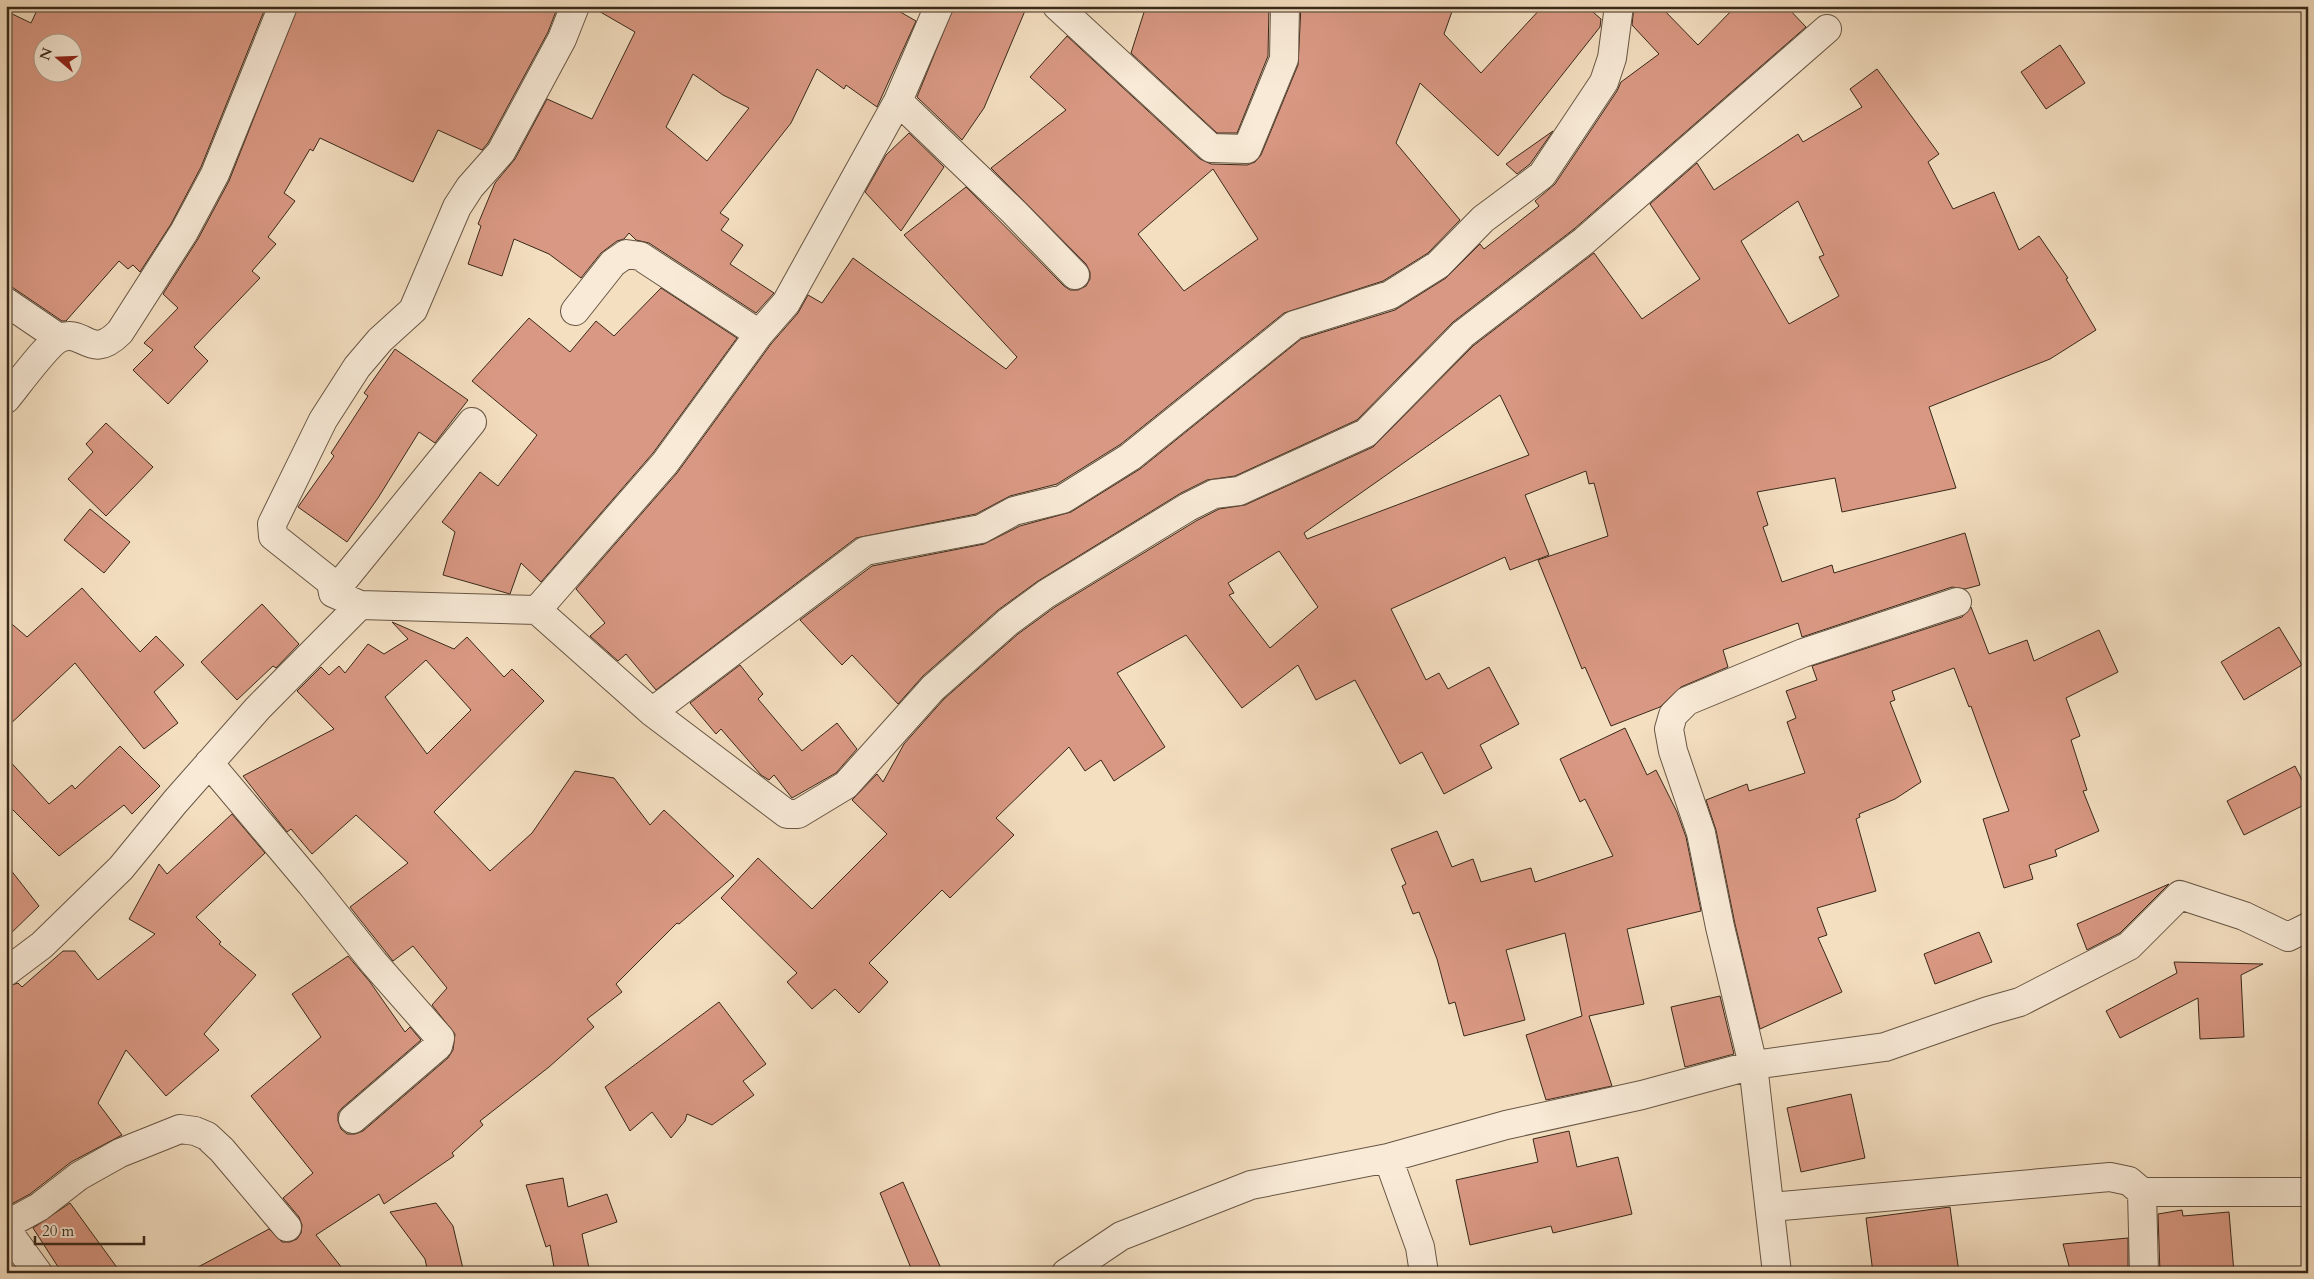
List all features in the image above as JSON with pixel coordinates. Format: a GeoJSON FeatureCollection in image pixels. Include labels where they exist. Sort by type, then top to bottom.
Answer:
{"type":"FeatureCollection","features":[{"type":"Feature","properties":{"kind":"street"},"geometry":{"type":"LineString","coordinates":[[6,302],[59,338],[76,338],[97,345],[108,344],[120,332],[184,232],[215,174],[283,6]]}},
{"type":"Feature","properties":{"kind":"street"},"geometry":{"type":"LineString","coordinates":[[333,593],[332,582],[273,536],[272,524],[278,508],[323,420],[357,367],[380,340],[413,310],[457,207],[470,187],[501,152],[562,39],[575,6]]}},
{"type":"Feature","properties":{"kind":"street"},"geometry":{"type":"LineString","coordinates":[[537,610],[665,463],[759,334],[786,303],[898,102],[939,6]]}},
{"type":"Feature","properties":{"kind":"street"},"geometry":{"type":"LineString","coordinates":[[1057,6],[1211,148],[1221,150],[1247,149],[1284,60],[1285,6]]}},
{"type":"Feature","properties":{"kind":"street"},"geometry":{"type":"LineString","coordinates":[[652,712],[865,551],[981,529],[1014,511],[1063,500],[1130,457],[1294,325],[1390,295],[1438,265],[1483,219],[1542,175],[1604,82],[1612,58],[1619,6]]}},
{"type":"Feature","properties":{"kind":"street"},"geometry":{"type":"LineString","coordinates":[[333,593],[360,605],[537,610],[652,712],[787,814],[798,814],[821,802],[846,785],[933,688],[1008,622],[1046,594],[1188,507],[1214,494],[1239,491],[1366,433],[1464,334],[1584,241],[1827,29]]}},
{"type":"Feature","properties":{"kind":"street"},"geometry":{"type":"LineString","coordinates":[[898,102],[1014,212],[1075,275]]}},
{"type":"Feature","properties":{"kind":"street"},"geometry":{"type":"LineString","coordinates":[[575,311],[612,263],[626,254],[640,256],[759,334]]}},
{"type":"Feature","properties":{"kind":"street"},"geometry":{"type":"LineString","coordinates":[[6,399],[49,346],[59,338]]}},
{"type":"Feature","properties":{"kind":"street"},"geometry":{"type":"LineString","coordinates":[[333,593],[472,422]]}},
{"type":"Feature","properties":{"kind":"street"},"geometry":{"type":"LineString","coordinates":[[1777,1273],[1771,1207],[1753,1065],[1718,918],[1701,833],[1673,751],[1670,729],[1674,715],[1687,701],[1803,653],[1957,602]]}},
{"type":"Feature","properties":{"kind":"street"},"geometry":{"type":"LineString","coordinates":[[6,972],[42,945],[121,868],[258,708],[360,605]]}},
{"type":"Feature","properties":{"kind":"street"},"geometry":{"type":"LineString","coordinates":[[209,763],[311,884],[374,963],[440,1038],[438,1046],[353,1119]]}},
{"type":"Feature","properties":{"kind":"street"},"geometry":{"type":"LineString","coordinates":[[1066,1273],[1121,1236],[1250,1185],[1388,1158],[1506,1125],[1642,1094],[1753,1065],[1885,1047],[1988,1011],[2020,1002],[2130,946],[2180,895],[2244,916],[2288,937],[2308,927]]}},
{"type":"Feature","properties":{"kind":"street"},"geometry":{"type":"LineString","coordinates":[[38,1273],[6,1227],[39,1207],[79,1176],[120,1153],[180,1129],[194,1131],[207,1136],[222,1150],[287,1227]]}},
{"type":"Feature","properties":{"kind":"street"},"geometry":{"type":"LineString","coordinates":[[1388,1158],[1420,1247],[1424,1273]]}},
{"type":"Feature","properties":{"kind":"street"},"geometry":{"type":"LineString","coordinates":[[1771,1207],[2110,1177],[2130,1181],[2142,1192],[2308,1192]]}},
{"type":"Feature","properties":{"kind":"street"},"geometry":{"type":"LineString","coordinates":[[2142,1192],[2144,1273]]}},
{"type":"Feature","properties":{"kind":"building"},"geometry":{"type":"Polygon","coordinates":[[[39,6],[266,6],[201,167],[171,224],[140,272],[133,265],[128,269],[119,261],[66,321],[62,321],[6,283],[6,11],[31,23],[39,6]]]}},
{"type":"Feature","properties":{"kind":"building"},"geometry":{"type":"Polygon","coordinates":[[[298,6],[558,6],[548,32],[488,143],[482,150],[438,130],[413,182],[320,138],[313,151],[310,149],[284,193],[295,201],[268,237],[276,244],[252,271],[260,278],[194,347],[208,361],[168,404],[133,370],[153,350],[144,343],[178,308],[163,294],[198,239],[229,181],[298,6]]]}},
{"type":"Feature","properties":{"kind":"building"},"geometry":{"type":"Polygon","coordinates":[[[590,6],[890,6],[916,21],[877,107],[846,85],[844,89],[817,69],[791,123],[720,213],[729,219],[721,230],[743,245],[730,264],[774,293],[756,313],[649,243],[636,240],[629,233],[624,239],[617,241],[601,253],[581,278],[549,254],[514,239],[502,276],[468,264],[481,226],[478,224],[495,183],[515,159],[547,99],[592,119],[635,32],[590,6]],[[693,74],[666,127],[707,161],[749,108],[723,95],[693,74]]]}},
{"type":"Feature","properties":{"kind":"building"},"geometry":{"type":"Polygon","coordinates":[[[954,6],[1027,6],[984,108],[962,140],[917,97],[954,6]]]}},
{"type":"Feature","properties":{"kind":"building"},"geometry":{"type":"Polygon","coordinates":[[[1146,6],[1269,6],[1268,56],[1237,133],[1217,133],[1131,53],[1146,6]]]}},
{"type":"Feature","properties":{"kind":"building"},"geometry":{"type":"Polygon","coordinates":[[[1301,6],[1454,6],[1444,34],[1481,73],[1543,6],[1586,6],[1601,19],[1600,27],[1498,156],[1420,83],[1396,143],[1460,220],[1428,253],[1383,281],[1284,313],[1121,444],[1057,484],[1010,496],[976,514],[856,538],[656,690],[626,654],[618,661],[590,636],[605,623],[576,589],[677,473],[771,344],[798,313],[808,295],[822,303],[853,258],[1006,369],[1017,357],[904,235],[966,187],[1064,286],[1070,290],[1078,290],[1086,286],[1090,279],[1090,272],[1086,264],[991,168],[1066,110],[1030,77],[1067,36],[1200,159],[1211,164],[1247,165],[1255,162],[1261,155],[1298,65],[1301,6]],[[1213,169],[1138,234],[1184,291],[1258,239],[1213,169]]]}},
{"type":"Feature","properties":{"kind":"building"},"geometry":{"type":"Polygon","coordinates":[[[1634,6],[1660,6],[1698,45],[1736,6],[1786,6],[1806,27],[1574,229],[1453,322],[1357,420],[1235,476],[1207,480],[1181,493],[1038,581],[998,610],[923,676],[898,704],[852,655],[842,665],[800,620],[872,566],[984,544],[1020,526],[1071,512],[1140,469],[1301,339],[1395,310],[1446,278],[1480,244],[1484,249],[1539,206],[1535,201],[1555,184],[1617,91],[1621,82],[1659,54],[1632,25],[1634,6]]]}},
{"type":"Feature","properties":{"kind":"building"},"geometry":{"type":"Polygon","coordinates":[[[2060,45],[2085,83],[2046,109],[2021,72],[2060,45]]]}},
{"type":"Feature","properties":{"kind":"building"},"geometry":{"type":"Polygon","coordinates":[[[1877,69],[1939,154],[1928,162],[1953,209],[1994,192],[2019,250],[2039,236],[2068,278],[2066,279],[2096,330],[2050,359],[1929,407],[1956,488],[1842,512],[1835,478],[1757,492],[1768,525],[1763,527],[1782,582],[1832,565],[1834,573],[1965,533],[1980,585],[1965,589],[1952,587],[1802,637],[1798,623],[1723,650],[1728,667],[1681,687],[1660,707],[1611,726],[1585,667],[1582,669],[1538,560],[1608,536],[1594,483],[1589,484],[1586,471],[1525,495],[1549,555],[1510,570],[1505,557],[1391,609],[1426,680],[1439,673],[1448,689],[1489,667],[1519,724],[1480,745],[1492,768],[1444,794],[1422,752],[1400,764],[1355,680],[1316,700],[1298,665],[1242,708],[1186,635],[1117,673],[1165,747],[1114,781],[1101,760],[1085,771],[1069,747],[996,818],[1014,835],[950,898],[942,890],[869,963],[888,982],[859,1013],[835,989],[812,1009],[787,982],[797,973],[721,898],[758,858],[812,909],[887,834],[852,800],[877,774],[883,782],[904,744],[944,699],[1018,634],[1055,607],[1196,521],[1219,509],[1245,505],[1373,447],[1473,346],[1594,253],[1642,319],[1700,279],[1650,204],[1697,163],[1714,190],[1798,134],[1803,142],[1862,107],[1850,89],[1877,69]],[[1798,201],[1741,241],[1789,324],[1839,296],[1819,257],[1824,255],[1798,201]],[[1500,395],[1304,533],[1307,539],[1529,455],[1500,395]],[[1279,551],[1228,583],[1234,593],[1229,595],[1270,648],[1318,607],[1279,551]]]}},
{"type":"Feature","properties":{"kind":"building"},"geometry":{"type":"Polygon","coordinates":[[[1553,131],[1530,164],[1517,174],[1506,164],[1553,131]]]}},
{"type":"Feature","properties":{"kind":"building"},"geometry":{"type":"Polygon","coordinates":[[[909,133],[944,167],[901,231],[865,192],[886,155],[909,133]]]}},
{"type":"Feature","properties":{"kind":"building"},"geometry":{"type":"Polygon","coordinates":[[[661,288],[737,338],[653,453],[541,582],[521,563],[510,594],[443,575],[455,532],[442,522],[480,472],[498,486],[537,435],[472,381],[529,318],[570,352],[596,321],[614,336],[661,288]]]}},
{"type":"Feature","properties":{"kind":"building"},"geometry":{"type":"Polygon","coordinates":[[[395,349],[468,400],[435,443],[419,432],[378,498],[347,542],[298,507],[334,456],[331,453],[368,396],[364,393],[395,349]]]}},
{"type":"Feature","properties":{"kind":"building"},"geometry":{"type":"Polygon","coordinates":[[[106,423],[153,467],[106,516],[68,479],[93,452],[86,444],[106,423]]]}},
{"type":"Feature","properties":{"kind":"building"},"geometry":{"type":"Polygon","coordinates":[[[90,509],[130,542],[104,573],[64,540],[90,509]]]}},
{"type":"Feature","properties":{"kind":"building"},"geometry":{"type":"Polygon","coordinates":[[[82,588],[140,652],[156,636],[184,665],[154,692],[178,723],[144,749],[75,663],[6,728],[6,619],[27,637],[82,588]]]}},
{"type":"Feature","properties":{"kind":"building"},"geometry":{"type":"Polygon","coordinates":[[[262,604],[299,644],[276,668],[273,666],[237,700],[201,662],[262,604]]]}},
{"type":"Feature","properties":{"kind":"building"},"geometry":{"type":"Polygon","coordinates":[[[1971,607],[1989,654],[2027,640],[2034,661],[2099,630],[2118,672],[2066,698],[2080,736],[2071,740],[2087,790],[2083,791],[2099,831],[2055,850],[2057,856],[2029,865],[2033,879],[2004,888],[1983,819],[2009,811],[1971,706],[1969,707],[1954,668],[1892,691],[1895,700],[1890,702],[1921,782],[1895,799],[1859,814],[1860,817],[1856,819],[1876,891],[1817,908],[1827,935],[1818,938],[1842,992],[1760,1029],[1735,924],[1716,830],[1706,800],[1747,784],[1749,791],[1805,773],[1787,722],[1796,718],[1786,691],[1817,680],[1812,666],[1962,617],[1971,607]]]}},
{"type":"Feature","properties":{"kind":"building"},"geometry":{"type":"Polygon","coordinates":[[[392,622],[454,649],[467,637],[504,677],[512,669],[544,701],[434,812],[490,871],[532,833],[575,771],[614,778],[650,825],[664,810],[734,876],[679,924],[677,923],[616,984],[622,992],[587,1019],[594,1027],[549,1067],[480,1121],[483,1125],[452,1153],[454,1156],[384,1204],[379,1194],[316,1235],[346,1273],[187,1273],[269,1229],[282,1242],[290,1242],[297,1239],[301,1233],[302,1225],[299,1217],[283,1198],[313,1173],[251,1096],[321,1037],[292,994],[348,956],[370,982],[405,1032],[410,1027],[421,1040],[338,1113],[341,1129],[347,1134],[363,1131],[448,1058],[453,1050],[455,1034],[432,1005],[447,988],[413,946],[393,961],[350,907],[408,863],[356,815],[312,854],[291,829],[287,832],[243,776],[334,729],[297,691],[321,667],[329,675],[339,666],[345,673],[368,644],[384,654],[408,639],[392,622]],[[426,660],[385,697],[427,754],[471,710],[426,660]]]}},
{"type":"Feature","properties":{"kind":"building"},"geometry":{"type":"Polygon","coordinates":[[[2279,627],[2302,665],[2244,700],[2221,662],[2279,627]]]}},
{"type":"Feature","properties":{"kind":"building"},"geometry":{"type":"Polygon","coordinates":[[[740,665],[763,694],[758,699],[802,751],[837,723],[857,749],[836,773],[792,798],[774,775],[769,780],[761,775],[721,729],[716,734],[690,703],[740,665]]]}},
{"type":"Feature","properties":{"kind":"building"},"geometry":{"type":"Polygon","coordinates":[[[1625,728],[1647,775],[1656,770],[1677,812],[1686,837],[1701,911],[1627,929],[1644,1004],[1589,1016],[1612,1086],[1546,1100],[1526,1035],[1582,1016],[1565,933],[1506,950],[1525,1020],[1464,1036],[1455,1002],[1449,1004],[1437,959],[1419,912],[1413,914],[1402,886],[1406,884],[1391,849],[1437,831],[1452,867],[1473,859],[1481,882],[1531,868],[1535,882],[1613,856],[1585,799],[1580,802],[1560,759],[1625,728]]]}},
{"type":"Feature","properties":{"kind":"building"},"geometry":{"type":"Polygon","coordinates":[[[120,746],[160,786],[132,814],[124,805],[59,856],[6,803],[6,757],[49,804],[72,785],[75,789],[120,746]]]}},
{"type":"Feature","properties":{"kind":"building"},"geometry":{"type":"Polygon","coordinates":[[[2295,766],[2308,792],[2308,803],[2244,835],[2227,801],[2295,766]]]}},
{"type":"Feature","properties":{"kind":"building"},"geometry":{"type":"Polygon","coordinates":[[[232,814],[265,853],[196,917],[221,942],[219,944],[256,975],[204,1034],[219,1050],[166,1096],[126,1050],[98,1103],[122,1135],[71,1162],[30,1194],[6,1207],[6,987],[18,983],[22,987],[63,951],[75,951],[98,980],[155,934],[129,919],[159,864],[167,874],[232,814]]]}},
{"type":"Feature","properties":{"kind":"building"},"geometry":{"type":"Polygon","coordinates":[[[6,864],[39,906],[6,938],[6,864]]]}},
{"type":"Feature","properties":{"kind":"building"},"geometry":{"type":"Polygon","coordinates":[[[2169,884],[2120,933],[2087,950],[2077,924],[2169,884]]]}},
{"type":"Feature","properties":{"kind":"building"},"geometry":{"type":"Polygon","coordinates":[[[1979,932],[1992,962],[1935,984],[1924,954],[1979,932]]]}},
{"type":"Feature","properties":{"kind":"building"},"geometry":{"type":"Polygon","coordinates":[[[2174,962],[2263,964],[2241,975],[2244,1037],[2200,1039],[2198,998],[2120,1038],[2106,1011],[2177,973],[2174,962]]]}},
{"type":"Feature","properties":{"kind":"building"},"geometry":{"type":"Polygon","coordinates":[[[1720,996],[1734,1054],[1685,1067],[1671,1007],[1720,996]]]}},
{"type":"Feature","properties":{"kind":"building"},"geometry":{"type":"Polygon","coordinates":[[[719,1002],[766,1064],[743,1081],[754,1095],[712,1125],[687,1114],[685,1121],[671,1138],[652,1112],[630,1131],[605,1087],[719,1002]]]}},
{"type":"Feature","properties":{"kind":"building"},"geometry":{"type":"Polygon","coordinates":[[[1851,1094],[1865,1158],[1801,1172],[1787,1108],[1851,1094]]]}},
{"type":"Feature","properties":{"kind":"building"},"geometry":{"type":"Polygon","coordinates":[[[1569,1131],[1577,1167],[1618,1157],[1632,1214],[1553,1233],[1551,1226],[1470,1245],[1456,1180],[1538,1162],[1533,1139],[1569,1131]]]}},
{"type":"Feature","properties":{"kind":"building"},"geometry":{"type":"Polygon","coordinates":[[[563,1178],[568,1207],[607,1194],[617,1222],[582,1234],[590,1273],[555,1273],[550,1245],[546,1247],[526,1185],[563,1178]]]}},
{"type":"Feature","properties":{"kind":"building"},"geometry":{"type":"Polygon","coordinates":[[[903,1182],[943,1273],[913,1273],[880,1193],[903,1182]]]}},
{"type":"Feature","properties":{"kind":"building"},"geometry":{"type":"Polygon","coordinates":[[[70,1203],[121,1273],[62,1273],[33,1228],[70,1203]]]}},
{"type":"Feature","properties":{"kind":"building"},"geometry":{"type":"Polygon","coordinates":[[[436,1203],[453,1226],[464,1273],[428,1273],[425,1259],[390,1212],[436,1203]]]}},
{"type":"Feature","properties":{"kind":"building"},"geometry":{"type":"Polygon","coordinates":[[[1950,1207],[1959,1273],[1873,1273],[1866,1218],[1950,1207]]]}},
{"type":"Feature","properties":{"kind":"building"},"geometry":{"type":"Polygon","coordinates":[[[2182,1210],[2183,1216],[2229,1212],[2234,1273],[2160,1273],[2158,1214],[2182,1210]]]}},
{"type":"Feature","properties":{"kind":"building"},"geometry":{"type":"Polygon","coordinates":[[[2128,1238],[2128,1273],[2071,1273],[2063,1244],[2128,1238]]]}}]}
